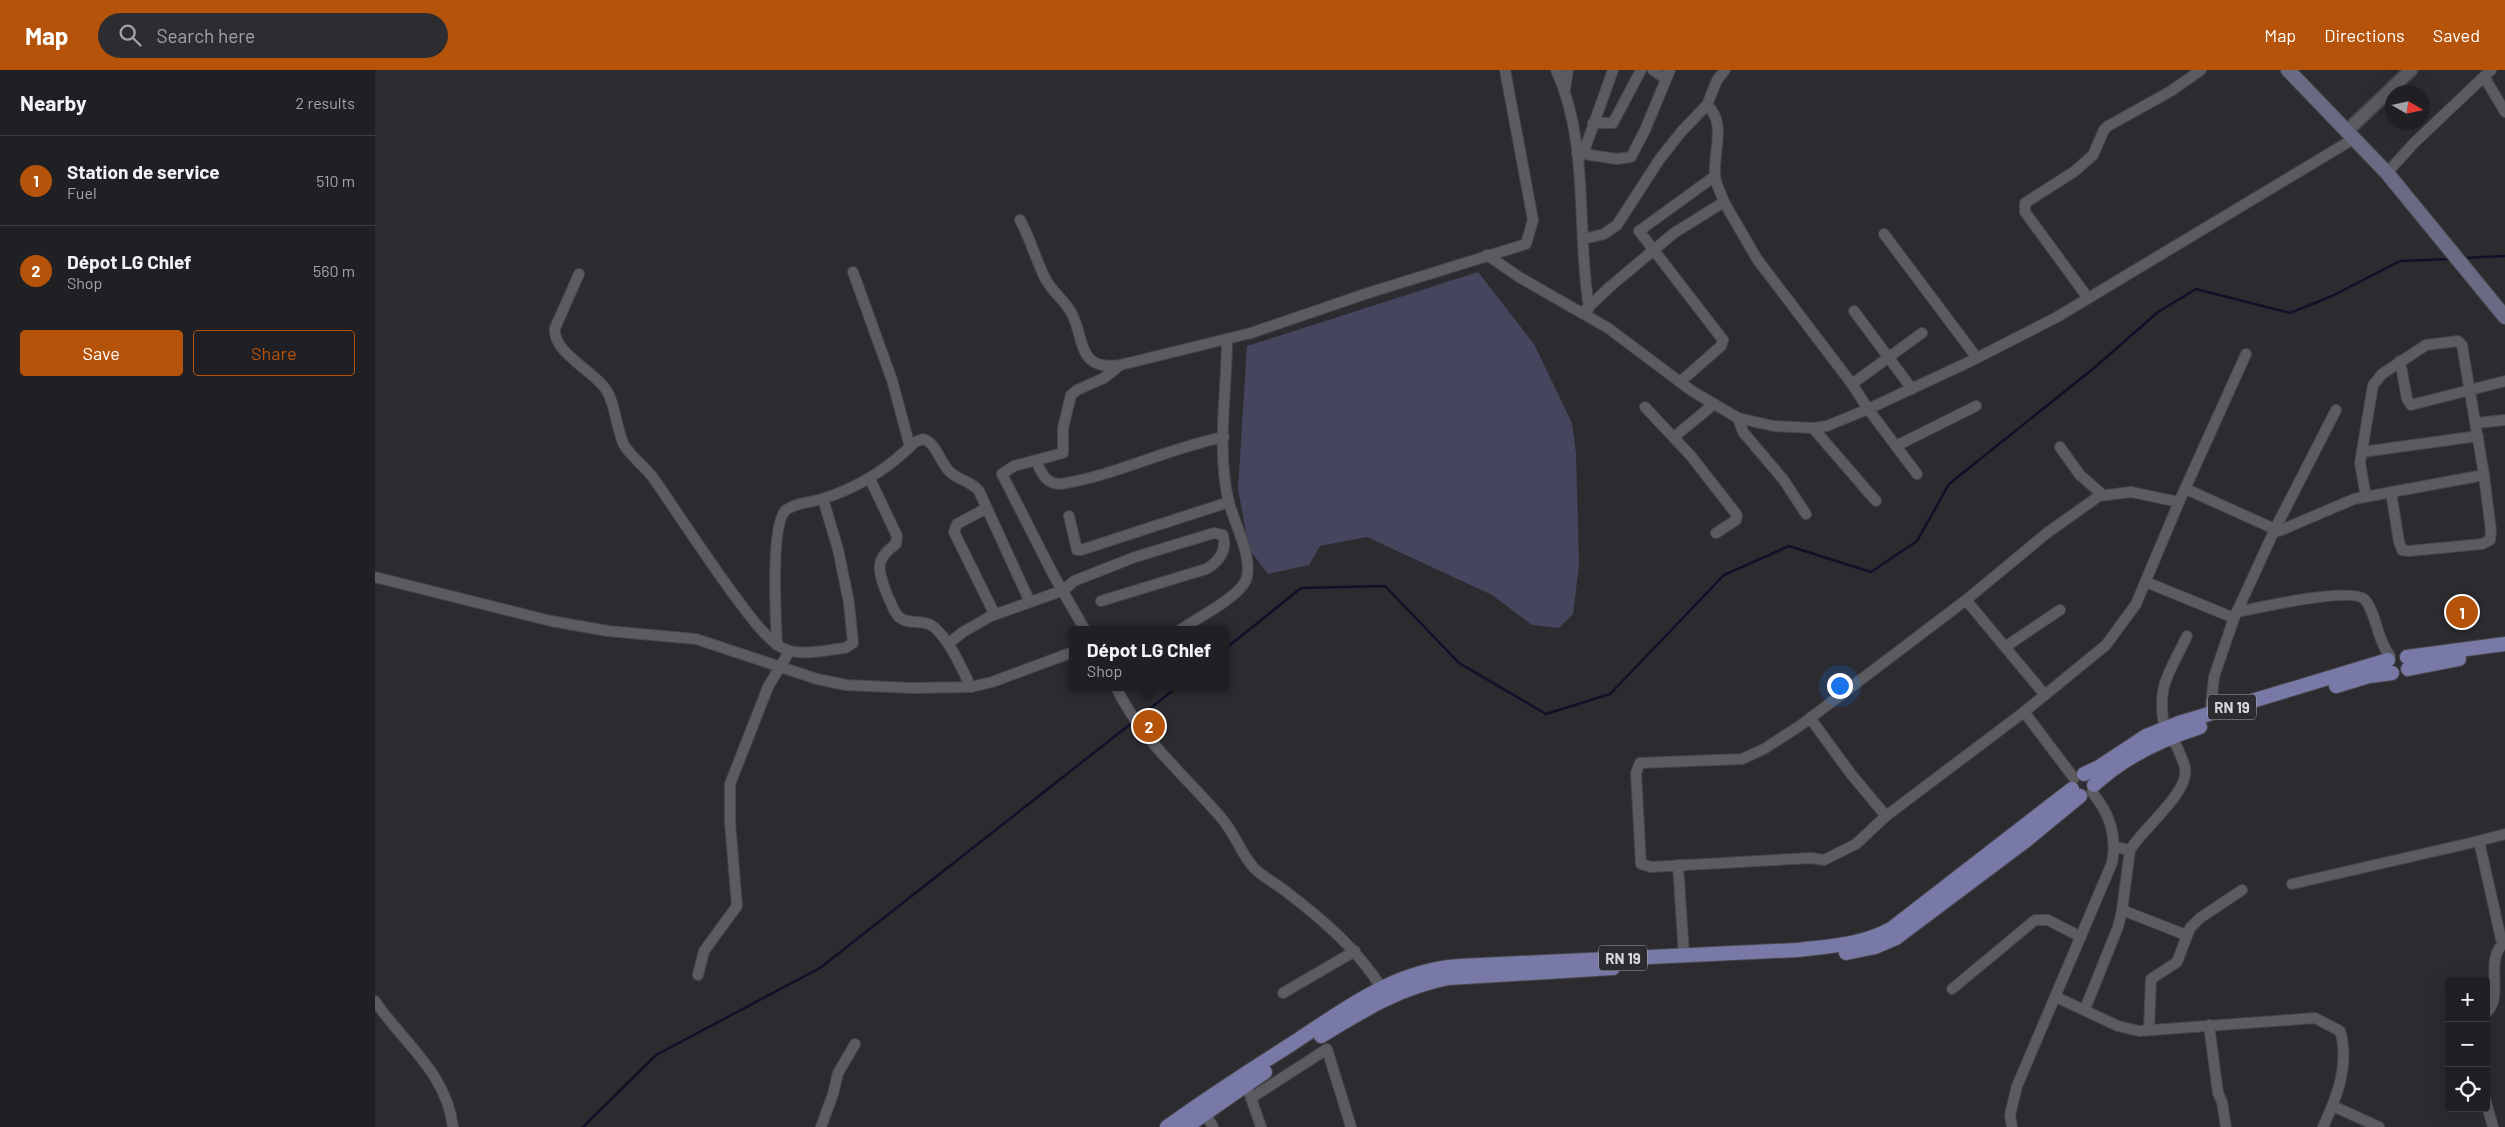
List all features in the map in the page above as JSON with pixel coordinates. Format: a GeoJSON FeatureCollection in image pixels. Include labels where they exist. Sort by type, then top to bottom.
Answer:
{"type":"FeatureCollection","features":[{"type":"Feature","properties":{"kind":"main road"},"geometry":{"type":"LineString","coordinates":[[2288,70],[2387,173],[2505,317]]}},
{"type":"Feature","properties":{"kind":"main road"},"geometry":{"type":"LineString","coordinates":[[2408,663],[2399,652],[2390,663],[2399,675],[2408,663],[2505,644]]}},
{"type":"Feature","properties":{"kind":"main road"},"geometry":{"type":"LineString","coordinates":[[2408,663],[2451,660],[2505,652]]}},
{"type":"Feature","properties":{"kind":"main road","name":"RN 19"},"geometry":{"type":"LineString","coordinates":[[1186,1127],[1202,1110],[1378,992],[1397,986],[1426,982],[1447,972],[1849,953],[1887,943],[2024,842],[2083,786],[2169,732],[2210,714],[2390,663]]}},
{"type":"Feature","properties":{"kind":"main road","name":"RN 19"},"geometry":{"type":"LineString","coordinates":[[2169,732],[2360,678],[2390,663]]}},
{"type":"Feature","properties":{"kind":"main road","name":"RN 19"},"geometry":{"type":"LineString","coordinates":[[1167,1127],[1202,1110],[1246,1084],[1378,992]]}},
{"type":"Feature","properties":{"kind":"street"},"geometry":{"type":"LineString","coordinates":[[1020,220],[1047,282],[1071,313],[1085,355],[1102,365],[1119,365],[1227,340],[1526,244],[1533,220],[1505,70]]}},
{"type":"Feature","properties":{"kind":"street"},"geometry":{"type":"LineString","coordinates":[[1556,70],[1565,89],[1580,154],[1586,310]]}},
{"type":"Feature","properties":{"kind":"street"},"geometry":{"type":"LineString","coordinates":[[1565,89],[1569,70]]}},
{"type":"Feature","properties":{"kind":"street"},"geometry":{"type":"LineString","coordinates":[[1580,154],[1613,70]]}},
{"type":"Feature","properties":{"kind":"street"},"geometry":{"type":"LineString","coordinates":[[1593,123],[1613,123],[1641,70]]}},
{"type":"Feature","properties":{"kind":"street"},"geometry":{"type":"LineString","coordinates":[[1580,154],[1617,159],[1631,157],[1645,130],[1668,74],[1653,70]]}},
{"type":"Feature","properties":{"kind":"street"},"geometry":{"type":"LineString","coordinates":[[1584,239],[1604,234],[1617,225],[1659,160],[1681,132],[1707,105],[1717,80],[1725,70]]}},
{"type":"Feature","properties":{"kind":"street"},"geometry":{"type":"LineString","coordinates":[[2088,298],[2025,212],[2025,203],[2068,177],[2093,155],[2104,130],[2108,126],[2171,91],[2201,70]]}},
{"type":"Feature","properties":{"kind":"street"},"geometry":{"type":"LineString","coordinates":[[1487,255],[1519,277],[1586,310],[1681,382],[1738,418],[1773,426],[1813,428],[1827,426],[1912,389],[2057,317],[2351,134],[2411,70]]}},
{"type":"Feature","properties":{"kind":"street"},"geometry":{"type":"LineString","coordinates":[[2387,173],[2434,123],[2488,74],[2505,112]]}},
{"type":"Feature","properties":{"kind":"street"},"geometry":{"type":"LineString","coordinates":[[1707,105],[1715,112],[1717,120],[1715,176],[1724,202],[1757,259],[1852,384],[1868,409],[1917,474]]}},
{"type":"Feature","properties":{"kind":"street"},"geometry":{"type":"LineString","coordinates":[[1681,382],[1721,346],[1723,340],[1639,233],[1639,229],[1715,176]]}},
{"type":"Feature","properties":{"kind":"street"},"geometry":{"type":"LineString","coordinates":[[1586,310],[1674,233],[1724,202]]}},
{"type":"Feature","properties":{"kind":"street"},"geometry":{"type":"LineString","coordinates":[[1884,234],[1977,358]]}},
{"type":"Feature","properties":{"kind":"street"},"geometry":{"type":"LineString","coordinates":[[853,272],[892,380],[910,447]]}},
{"type":"Feature","properties":{"kind":"street"},"geometry":{"type":"LineString","coordinates":[[579,274],[557,323],[556,337],[571,357],[603,386],[615,410],[623,442],[629,452],[653,478],[713,566],[751,617],[777,645],[789,652],[845,648],[853,643],[849,603],[839,549],[823,499]]}},
{"type":"Feature","properties":{"kind":"street"},"geometry":{"type":"LineString","coordinates":[[1854,311],[1912,389]]}},
{"type":"Feature","properties":{"kind":"street"},"geometry":{"type":"LineString","coordinates":[[1852,384],[1922,333]]}},
{"type":"Feature","properties":{"kind":"street"},"geometry":{"type":"LineString","coordinates":[[1186,626],[1239,590],[1246,580],[1248,571],[1241,538],[1229,502],[1224,437],[1227,340]]}},
{"type":"Feature","properties":{"kind":"street"},"geometry":{"type":"LineString","coordinates":[[2366,497],[2361,474],[2362,452],[2373,385],[2382,374],[2426,345],[2459,341],[2462,345],[2476,423],[2491,536],[2487,542],[2482,544],[2409,551],[2402,550],[2391,492]]}},
{"type":"Feature","properties":{"kind":"street"},"geometry":{"type":"LineString","coordinates":[[2179,502],[2131,492],[2103,495],[2084,506],[2047,533],[1966,600],[1784,738],[1742,759],[1640,763],[1635,773],[1641,864],[1651,867],[1811,858],[1824,860],[1856,844],[1886,816],[2024,712],[2106,645],[2127,619],[2146,582],[2179,502],[2246,354]]}},
{"type":"Feature","properties":{"kind":"street"},"geometry":{"type":"LineString","coordinates":[[2400,361],[2407,399],[2411,405],[2505,381]]}},
{"type":"Feature","properties":{"kind":"street"},"geometry":{"type":"LineString","coordinates":[[1083,626],[1064,590],[1054,576],[1002,477],[1009,469],[1060,455],[1064,450],[1063,428],[1071,395],[1080,388],[1104,378],[1119,365]]}},
{"type":"Feature","properties":{"kind":"street"},"geometry":{"type":"LineString","coordinates":[[1674,437],[1714,404]]}},
{"type":"Feature","properties":{"kind":"street"},"geometry":{"type":"LineString","coordinates":[[1896,446],[1976,406]]}},
{"type":"Feature","properties":{"kind":"street"},"geometry":{"type":"LineString","coordinates":[[1645,407],[1674,437],[1737,516],[1736,520],[1716,533]]}},
{"type":"Feature","properties":{"kind":"street"},"geometry":{"type":"LineString","coordinates":[[2210,714],[2214,677],[2235,615],[2275,529],[2336,410]]}},
{"type":"Feature","properties":{"kind":"street"},"geometry":{"type":"LineString","coordinates":[[1738,418],[1743,432],[1783,479],[1806,514]]}},
{"type":"Feature","properties":{"kind":"street"},"geometry":{"type":"LineString","coordinates":[[2476,423],[2505,420]]}},
{"type":"Feature","properties":{"kind":"street"},"geometry":{"type":"LineString","coordinates":[[1813,428],[1876,501]]}},
{"type":"Feature","properties":{"kind":"street"},"geometry":{"type":"LineString","coordinates":[[2362,452],[2477,436]]}},
{"type":"Feature","properties":{"kind":"street"},"geometry":{"type":"LineString","coordinates":[[1037,461],[1048,481],[1053,484],[1061,484],[1109,473],[1198,442],[1224,437]]}},
{"type":"Feature","properties":{"kind":"street"},"geometry":{"type":"LineString","coordinates":[[777,645],[775,602],[780,521],[787,509],[823,499],[870,479],[920,440],[929,442],[950,472],[975,486],[1029,600]]}},
{"type":"Feature","properties":{"kind":"street"},"geometry":{"type":"LineString","coordinates":[[2060,448],[2080,474],[2103,495]]}},
{"type":"Feature","properties":{"kind":"street"},"geometry":{"type":"LineString","coordinates":[[2186,489],[2275,529],[2282,530],[2354,499],[2484,475]]}},
{"type":"Feature","properties":{"kind":"street"},"geometry":{"type":"LineString","coordinates":[[870,479],[897,536],[896,544],[885,551],[879,572],[896,614],[905,620],[930,624],[949,643],[971,687]]}},
{"type":"Feature","properties":{"kind":"street"},"geometry":{"type":"LineString","coordinates":[[1069,516],[1077,550],[1081,550],[1229,502]]}},
{"type":"Feature","properties":{"kind":"street"},"geometry":{"type":"LineString","coordinates":[[985,509],[957,524],[954,532],[995,614]]}},
{"type":"Feature","properties":{"kind":"street"},"geometry":{"type":"LineString","coordinates":[[949,643],[963,632],[995,614],[1029,600],[1064,590],[1074,581],[1135,557],[1214,533],[1223,535],[1223,553],[1214,565],[1101,601]]}},
{"type":"Feature","properties":{"kind":"street"},"geometry":{"type":"LineString","coordinates":[[375,577],[551,621],[608,631],[696,639],[780,665],[817,679],[846,685],[929,688],[971,687],[992,682],[1069,653]]}},
{"type":"Feature","properties":{"kind":"street"},"geometry":{"type":"LineString","coordinates":[[2146,582],[2235,615],[2340,595],[2359,596],[2365,600],[2369,607],[2390,663]]}},
{"type":"Feature","properties":{"kind":"street"},"geometry":{"type":"LineString","coordinates":[[1966,600],[2045,695]]}},
{"type":"Feature","properties":{"kind":"street"},"geometry":{"type":"LineString","coordinates":[[2005,647],[2060,610]]}},
{"type":"Feature","properties":{"kind":"street"},"geometry":{"type":"LineString","coordinates":[[2085,1009],[2122,910],[2130,850],[2140,834],[2171,801],[2183,783],[2185,768],[2161,710],[2161,696],[2187,636]]}},
{"type":"Feature","properties":{"kind":"street"},"geometry":{"type":"LineString","coordinates":[[698,975],[704,951],[737,908],[730,822],[730,784],[754,718],[780,665],[789,652]]}},
{"type":"Feature","properties":{"kind":"street"},"geometry":{"type":"LineString","coordinates":[[1117,691],[1126,709],[1145,734],[1187,783],[1224,821],[1253,867],[1287,892],[1355,950],[1378,992]]}},
{"type":"Feature","properties":{"kind":"street"},"geometry":{"type":"LineString","coordinates":[[2005,1127],[2017,1086],[2112,863],[2115,847],[2114,830],[2108,815],[2024,712]]}},
{"type":"Feature","properties":{"kind":"street"},"geometry":{"type":"LineString","coordinates":[[1810,718],[1851,774],[1886,816]]}},
{"type":"Feature","properties":{"kind":"street"},"geometry":{"type":"LineString","coordinates":[[2292,884],[2505,834]]}},
{"type":"Feature","properties":{"kind":"street"},"geometry":{"type":"LineString","coordinates":[[2479,841],[2504,943],[2497,958],[2496,1000],[2490,1010]]}},
{"type":"Feature","properties":{"kind":"street"},"geometry":{"type":"LineString","coordinates":[[2115,847],[2130,850]]}},
{"type":"Feature","properties":{"kind":"street"},"geometry":{"type":"LineString","coordinates":[[1678,866],[1684,960]]}},
{"type":"Feature","properties":{"kind":"street"},"geometry":{"type":"LineString","coordinates":[[2149,1030],[2151,979],[2177,962],[2190,928],[2206,912],[2242,890]]}},
{"type":"Feature","properties":{"kind":"street"},"geometry":{"type":"LineString","coordinates":[[2122,910],[2187,935]]}},
{"type":"Feature","properties":{"kind":"street"},"geometry":{"type":"LineString","coordinates":[[1952,989],[2035,920],[2048,920],[2081,938]]}},
{"type":"Feature","properties":{"kind":"street"},"geometry":{"type":"LineString","coordinates":[[1283,993],[1355,950]]}},
{"type":"Feature","properties":{"kind":"street"},"geometry":{"type":"LineString","coordinates":[[2056,997],[2118,1026],[2149,1030],[2315,1018],[2340,1031],[2345,1056],[2333,1106],[2323,1127]]}},
{"type":"Feature","properties":{"kind":"street"},"geometry":{"type":"LineString","coordinates":[[375,1001],[432,1071],[447,1097],[453,1127]]}},
{"type":"Feature","properties":{"kind":"street"},"geometry":{"type":"LineString","coordinates":[[2209,1025],[2218,1094],[2222,1102],[2226,1127]]}},
{"type":"Feature","properties":{"kind":"street"},"geometry":{"type":"LineString","coordinates":[[821,1127],[833,1094],[838,1073],[855,1044]]}},
{"type":"Feature","properties":{"kind":"street"},"geometry":{"type":"LineString","coordinates":[[1251,1098],[1327,1048],[1351,1127]]}},
{"type":"Feature","properties":{"kind":"street"},"geometry":{"type":"LineString","coordinates":[[1246,1084],[1261,1127]]}},
{"type":"Feature","properties":{"kind":"street"},"geometry":{"type":"LineString","coordinates":[[2333,1106],[2379,1127]]}},
{"type":"Feature","properties":{"kind":"street"},"geometry":{"type":"LineString","coordinates":[[1202,1110],[1213,1127]]}},
{"type":"Feature","properties":{"kind":"street"},"geometry":{"type":"LineString","coordinates":[[2489,1112],[2493,1127]]}},
{"type":"Feature","properties":{"kind":"street"},"geometry":{"type":"LineString","coordinates":[[2010,1115],[2012,1127]]}},
{"type":"Feature","properties":{"kind":"shaded area"},"geometry":{"type":"Polygon","coordinates":[[[1478,272],[1534,344],[1572,423],[1576,453],[1579,565],[1573,614],[1559,628],[1532,625],[1492,595],[1367,537],[1320,546],[1309,565],[1268,574],[1249,549],[1238,489],[1247,346],[1478,272]]]}},
{"type":"Feature","properties":{"kind":"waterway"},"geometry":{"type":"LineString","coordinates":[[2464,258],[2505,256]]}},
{"type":"Feature","properties":{"kind":"waterway"},"geometry":{"type":"LineString","coordinates":[[1229,646],[1301,588],[1385,586],[1459,663],[1546,714],[1610,694],[1724,575],[1789,546],[1871,572],[1917,541],[1949,484],[2094,368],[2158,312],[2196,289],[2290,313],[2332,296],[2400,261],[2451,259]]}},
{"type":"Feature","properties":{"kind":"waterway"},"geometry":{"type":"LineString","coordinates":[[1137,719],[1172,691]]}},
{"type":"Feature","properties":{"kind":"waterway"},"geometry":{"type":"LineString","coordinates":[[583,1127],[656,1055],[820,968],[1133,722]]}},
{"type":"Feature","properties":{"kind":"place","name":"Station de service"},"geometry":{"type":"Point","coordinates":[2462,612]}},
{"type":"Feature","properties":{"kind":"place","name":"Dépot LG Chlef"},"geometry":{"type":"Point","coordinates":[1149,726]}}]}
